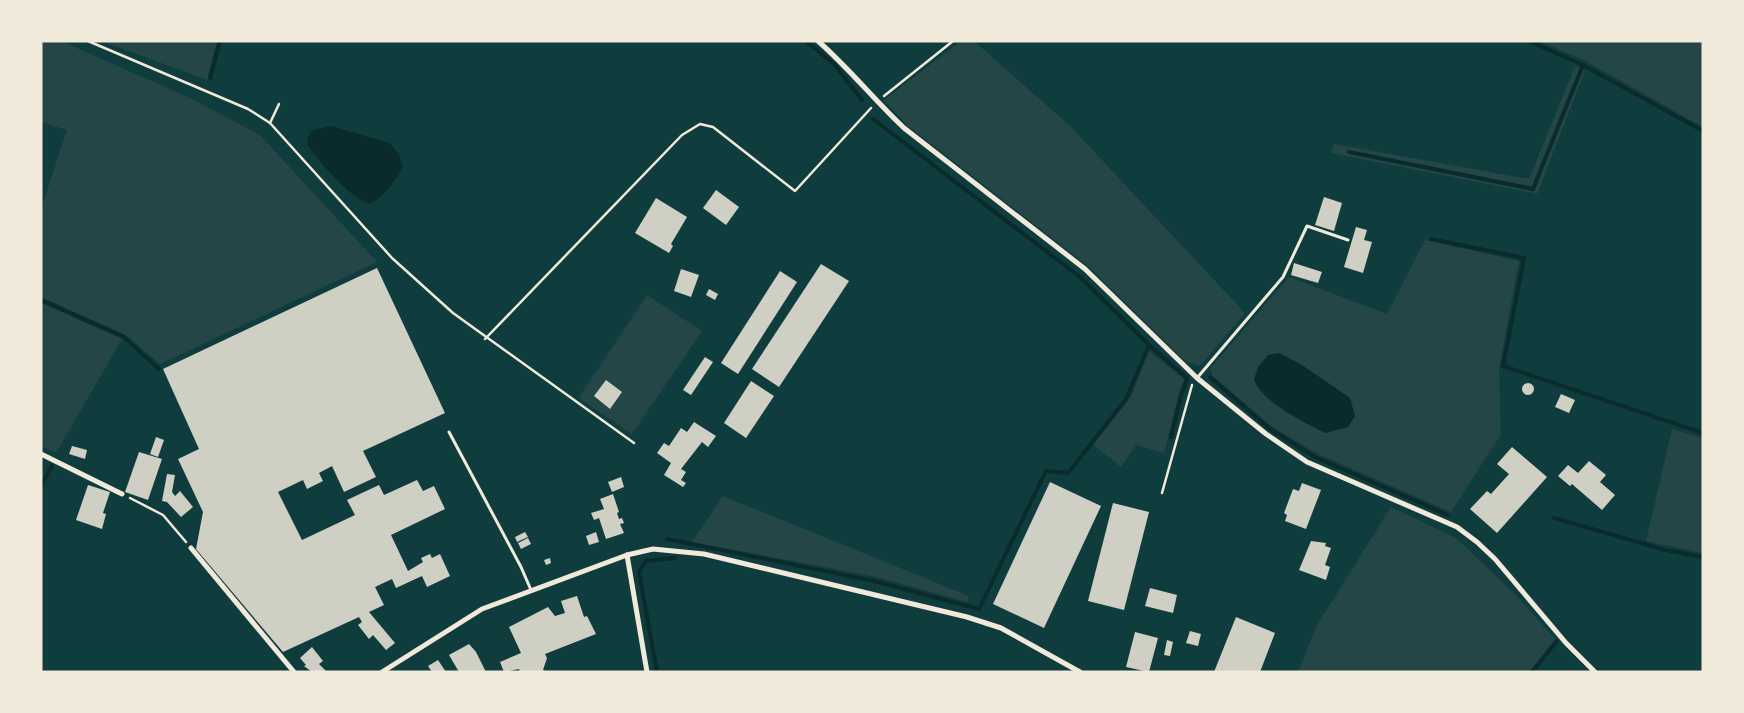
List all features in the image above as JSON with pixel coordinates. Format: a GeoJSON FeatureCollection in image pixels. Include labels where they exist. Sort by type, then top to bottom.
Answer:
{"type":"FeatureCollection","features":[{"type":"Feature","properties":{"kind":"street"},"geometry":{"type":"LineString","coordinates":[[818,41],[836,56],[877,102],[904,128],[1086,269],[1197,378],[1266,434],[1307,462],[1457,527],[1471,537],[1495,559],[1566,643],[1595,672]]}},
{"type":"Feature","properties":{"kind":"street"},"geometry":{"type":"LineString","coordinates":[[41,454],[122,494]]}},
{"type":"Feature","properties":{"kind":"street"},"geometry":{"type":"LineString","coordinates":[[191,548],[294,672]]}},
{"type":"Feature","properties":{"kind":"street"},"geometry":{"type":"LineString","coordinates":[[382,672],[482,609],[627,556],[653,549],[704,554],[934,608],[1001,628],[1080,672]]}},
{"type":"Feature","properties":{"kind":"street"},"geometry":{"type":"LineString","coordinates":[[627,556],[647,672]]}},
{"type":"Feature","properties":{"kind":"lane"},"geometry":{"type":"LineString","coordinates":[[1197,378],[1283,276],[1307,226],[1348,240]]}},
{"type":"Feature","properties":{"kind":"lane"},"geometry":{"type":"LineString","coordinates":[[449,432],[521,567],[531,591]]}},
{"type":"Feature","properties":{"kind":"path"},"geometry":{"type":"LineString","coordinates":[[88,41],[248,109],[270,123],[392,258],[452,314],[634,443]]}},
{"type":"Feature","properties":{"kind":"path"},"geometry":{"type":"LineString","coordinates":[[485,339],[682,135],[700,124],[713,127],[795,191],[877,102],[953,41]]}},
{"type":"Feature","properties":{"kind":"path"},"geometry":{"type":"LineString","coordinates":[[270,123],[279,104]]}},
{"type":"Feature","properties":{"kind":"path"},"geometry":{"type":"LineString","coordinates":[[1162,493],[1189,390],[1197,378]]}},
{"type":"Feature","properties":{"kind":"path"},"geometry":{"type":"LineString","coordinates":[[122,494],[163,515],[191,548]]}},
{"type":"Feature","properties":{"kind":"shaded area"},"geometry":{"type":"Polygon","coordinates":[[[41,41],[61,41],[188,97],[260,135],[377,262],[160,364],[126,335],[41,297],[41,209],[67,130],[41,122],[41,41]]]}},
{"type":"Feature","properties":{"kind":"shaded area"},"geometry":{"type":"Polygon","coordinates":[[[101,41],[217,41],[207,80],[101,41]]]}},
{"type":"Feature","properties":{"kind":"shaded area"},"geometry":{"type":"Polygon","coordinates":[[[961,41],[974,41],[1070,126],[1245,313],[1200,366],[1186,362],[1088,266],[907,125],[884,100],[961,41]]]}},
{"type":"Feature","properties":{"kind":"shaded area"},"geometry":{"type":"Polygon","coordinates":[[[1539,41],[1703,41],[1703,127],[1584,60],[1539,41]]]}},
{"type":"Feature","properties":{"kind":"shaded area"},"geometry":{"type":"Polygon","coordinates":[[[1575,66],[1585,71],[1537,194],[1331,153],[1334,144],[1529,179],[1575,66]]]}},
{"type":"Feature","properties":{"kind":"shaded area"},"geometry":{"type":"Polygon","coordinates":[[[331,126],[390,143],[398,153],[403,166],[394,182],[374,202],[363,201],[346,189],[327,170],[308,146],[307,139],[312,130],[331,126]]]}},
{"type":"Feature","properties":{"kind":"shaded area"},"geometry":{"type":"Polygon","coordinates":[[[1425,240],[1519,261],[1499,368],[1501,434],[1451,512],[1316,453],[1271,426],[1213,376],[1210,369],[1289,277],[1387,314],[1425,240]]]}},
{"type":"Feature","properties":{"kind":"shaded area"},"geometry":{"type":"Polygon","coordinates":[[[647,295],[702,331],[632,434],[579,398],[647,295]]]}},
{"type":"Feature","properties":{"kind":"shaded area"},"geometry":{"type":"Polygon","coordinates":[[[41,303],[122,339],[56,453],[41,446],[41,303]]]}},
{"type":"Feature","properties":{"kind":"shaded area"},"geometry":{"type":"Polygon","coordinates":[[[1149,351],[1185,380],[1179,394],[1164,453],[1136,445],[1121,467],[1093,445],[1131,397],[1149,351]]]}},
{"type":"Feature","properties":{"kind":"shaded area"},"geometry":{"type":"Polygon","coordinates":[[[1279,353],[1302,365],[1350,398],[1355,416],[1348,427],[1325,433],[1284,410],[1265,396],[1254,379],[1258,367],[1268,355],[1279,353]]]}},
{"type":"Feature","properties":{"kind":"shaded area"},"geometry":{"type":"Polygon","coordinates":[[[1672,429],[1703,438],[1703,553],[1646,541],[1672,429]]]}},
{"type":"Feature","properties":{"kind":"shaded area"},"geometry":{"type":"Polygon","coordinates":[[[723,496],[969,596],[967,602],[873,576],[692,542],[723,496]]]}},
{"type":"Feature","properties":{"kind":"shaded area"},"geometry":{"type":"Polygon","coordinates":[[[1391,507],[1456,538],[1516,595],[1555,639],[1529,672],[1298,672],[1316,627],[1391,507]]]}},
{"type":"Feature","properties":{"kind":"building"},"geometry":{"type":"Polygon","coordinates":[[[716,190],[739,207],[726,225],[703,208],[716,190]]]}},
{"type":"Feature","properties":{"kind":"building"},"geometry":{"type":"Polygon","coordinates":[[[1324,197],[1342,203],[1334,231],[1315,225],[1324,197]]]}},
{"type":"Feature","properties":{"kind":"building"},"geometry":{"type":"Polygon","coordinates":[[[656,198],[687,217],[671,244],[673,246],[669,253],[635,233],[656,198]]]}},
{"type":"Feature","properties":{"kind":"building"},"geometry":{"type":"Polygon","coordinates":[[[1356,227],[1367,230],[1364,240],[1372,242],[1363,273],[1344,267],[1356,227]]]}},
{"type":"Feature","properties":{"kind":"building"},"geometry":{"type":"Polygon","coordinates":[[[1294,263],[1322,272],[1318,283],[1291,275],[1294,263]]]}},
{"type":"Feature","properties":{"kind":"building"},"geometry":{"type":"Polygon","coordinates":[[[821,264],[849,281],[779,387],[752,369],[821,264]]]}},
{"type":"Feature","properties":{"kind":"building"},"geometry":{"type":"Polygon","coordinates":[[[377,268],[445,413],[363,451],[376,477],[344,492],[332,466],[319,473],[323,481],[307,489],[303,480],[278,492],[302,540],[355,515],[347,500],[379,485],[384,495],[417,480],[423,491],[434,486],[445,509],[391,535],[408,571],[423,562],[421,558],[430,554],[432,558],[440,554],[450,576],[427,587],[422,576],[396,588],[392,579],[375,587],[384,605],[369,612],[395,643],[386,650],[373,635],[369,639],[358,625],[362,622],[359,617],[283,652],[196,549],[203,512],[178,459],[199,449],[163,369],[377,268]]]}},
{"type":"Feature","properties":{"kind":"building"},"geometry":{"type":"Polygon","coordinates":[[[681,269],[699,275],[691,297],[674,291],[681,269]]]}},
{"type":"Feature","properties":{"kind":"building"},"geometry":{"type":"Polygon","coordinates":[[[780,271],[797,282],[738,374],[721,363],[780,271]]]}},
{"type":"Feature","properties":{"kind":"building"},"geometry":{"type":"Polygon","coordinates":[[[709,289],[718,294],[715,300],[706,295],[709,289]]]}},
{"type":"Feature","properties":{"kind":"building"},"geometry":{"type":"Polygon","coordinates":[[[705,357],[713,362],[691,395],[683,390],[705,357]]]}},
{"type":"Feature","properties":{"kind":"building"},"geometry":{"type":"Polygon","coordinates":[[[606,380],[622,392],[610,409],[594,396],[606,380]]]}},
{"type":"Feature","properties":{"kind":"building"},"geometry":{"type":"Polygon","coordinates":[[[751,381],[774,396],[746,438],[724,423],[751,381]]]}},
{"type":"Feature","properties":{"kind":"building"},"geometry":{"type":"Polygon","coordinates":[[[1526,383],[1530,383],[1534,389],[1530,395],[1526,395],[1522,391],[1522,387],[1526,383]]]}},
{"type":"Feature","properties":{"kind":"building"},"geometry":{"type":"Polygon","coordinates":[[[1561,394],[1575,400],[1569,413],[1555,407],[1561,394]]]}},
{"type":"Feature","properties":{"kind":"building"},"geometry":{"type":"Polygon","coordinates":[[[694,422],[716,436],[708,447],[702,442],[681,469],[686,472],[681,480],[686,483],[683,487],[664,475],[671,463],[657,453],[664,443],[669,446],[681,428],[687,432],[694,422]]]}},
{"type":"Feature","properties":{"kind":"building"},"geometry":{"type":"Polygon","coordinates":[[[156,437],[164,440],[158,457],[150,454],[156,437]]]}},
{"type":"Feature","properties":{"kind":"building"},"geometry":{"type":"Polygon","coordinates":[[[72,446],[87,450],[85,459],[69,454],[72,446]]]}},
{"type":"Feature","properties":{"kind":"building"},"geometry":{"type":"Polygon","coordinates":[[[1512,447],[1547,477],[1497,533],[1470,509],[1487,491],[1491,494],[1509,474],[1497,464],[1512,447]]]}},
{"type":"Feature","properties":{"kind":"building"},"geometry":{"type":"Polygon","coordinates":[[[139,452],[162,459],[148,500],[125,492],[139,452]]]}},
{"type":"Feature","properties":{"kind":"building"},"geometry":{"type":"Polygon","coordinates":[[[1589,461],[1606,475],[1600,482],[1615,495],[1602,510],[1572,484],[1570,486],[1558,476],[1568,465],[1578,473],[1589,461]]]}},
{"type":"Feature","properties":{"kind":"building"},"geometry":{"type":"Polygon","coordinates":[[[167,474],[175,475],[172,492],[175,496],[180,491],[193,507],[181,517],[167,502],[162,501],[167,474]]]}},
{"type":"Feature","properties":{"kind":"building"},"geometry":{"type":"Polygon","coordinates":[[[621,477],[624,487],[612,492],[608,482],[621,477]]]}},
{"type":"Feature","properties":{"kind":"building"},"geometry":{"type":"Polygon","coordinates":[[[1050,482],[1101,506],[1044,628],[993,604],[1050,482]]]}},
{"type":"Feature","properties":{"kind":"building"},"geometry":{"type":"Polygon","coordinates":[[[1302,483],[1321,490],[1306,529],[1285,521],[1287,515],[1284,513],[1293,489],[1299,491],[1302,483]]]}},
{"type":"Feature","properties":{"kind":"building"},"geometry":{"type":"Polygon","coordinates":[[[88,485],[110,492],[103,513],[106,514],[102,529],[76,520],[88,485]]]}},
{"type":"Feature","properties":{"kind":"building"},"geometry":{"type":"Polygon","coordinates":[[[613,494],[619,512],[617,513],[619,519],[622,518],[624,523],[620,524],[624,533],[606,539],[599,518],[594,520],[591,513],[604,509],[600,499],[613,494]]]}},
{"type":"Feature","properties":{"kind":"building"},"geometry":{"type":"Polygon","coordinates":[[[1113,503],[1149,512],[1124,610],[1088,601],[1113,503]]]}},
{"type":"Feature","properties":{"kind":"building"},"geometry":{"type":"Polygon","coordinates":[[[525,532],[528,537],[517,542],[515,537],[525,532]]]}},
{"type":"Feature","properties":{"kind":"building"},"geometry":{"type":"Polygon","coordinates":[[[596,532],[599,542],[589,545],[586,536],[596,532]]]}},
{"type":"Feature","properties":{"kind":"building"},"geometry":{"type":"Polygon","coordinates":[[[528,538],[531,544],[521,549],[518,543],[528,538]]]}},
{"type":"Feature","properties":{"kind":"building"},"geometry":{"type":"Polygon","coordinates":[[[1311,541],[1326,543],[1325,546],[1331,548],[1325,565],[1330,567],[1326,580],[1299,570],[1311,541]]]}},
{"type":"Feature","properties":{"kind":"building"},"geometry":{"type":"Polygon","coordinates":[[[550,558],[551,563],[546,565],[544,560],[550,558]]]}},
{"type":"Feature","properties":{"kind":"building"},"geometry":{"type":"Polygon","coordinates":[[[1150,588],[1177,595],[1173,613],[1145,606],[1150,588]]]}},
{"type":"Feature","properties":{"kind":"building"},"geometry":{"type":"Polygon","coordinates":[[[577,596],[584,617],[587,616],[596,634],[545,654],[547,658],[543,670],[546,672],[520,672],[519,669],[504,672],[500,662],[521,653],[509,627],[548,607],[555,616],[565,613],[561,601],[577,596]]]}},
{"type":"Feature","properties":{"kind":"building"},"geometry":{"type":"Polygon","coordinates":[[[1236,617],[1275,633],[1260,672],[1214,672],[1236,617]]]}},
{"type":"Feature","properties":{"kind":"building"},"geometry":{"type":"Polygon","coordinates":[[[1190,631],[1201,634],[1198,646],[1186,643],[1190,631]]]}},
{"type":"Feature","properties":{"kind":"building"},"geometry":{"type":"Polygon","coordinates":[[[1135,632],[1158,638],[1149,672],[1126,667],[1135,632]]]}},
{"type":"Feature","properties":{"kind":"building"},"geometry":{"type":"Polygon","coordinates":[[[1167,640],[1173,642],[1170,656],[1164,655],[1167,640]]]}},
{"type":"Feature","properties":{"kind":"building"},"geometry":{"type":"Polygon","coordinates":[[[469,644],[476,652],[486,672],[459,672],[449,655],[469,644]]]}},
{"type":"Feature","properties":{"kind":"building"},"geometry":{"type":"Polygon","coordinates":[[[312,647],[323,661],[319,664],[327,672],[312,672],[304,666],[306,665],[300,658],[312,647]]]}},
{"type":"Feature","properties":{"kind":"building"},"geometry":{"type":"Polygon","coordinates":[[[438,660],[446,672],[432,672],[428,666],[438,660]]]}},
{"type":"Feature","properties":{"kind":"waterway"},"geometry":{"type":"LineString","coordinates":[[210,78],[220,41]]}},
{"type":"Feature","properties":{"kind":"waterway"},"geometry":{"type":"LineString","coordinates":[[806,41],[834,64],[862,100]]}},
{"type":"Feature","properties":{"kind":"waterway"},"geometry":{"type":"LineString","coordinates":[[1529,41],[1583,65],[1703,131]]}},
{"type":"Feature","properties":{"kind":"waterway"},"geometry":{"type":"LineString","coordinates":[[1349,152],[1533,189],[1583,65]]}},
{"type":"Feature","properties":{"kind":"waterway"},"geometry":{"type":"LineString","coordinates":[[873,119],[1080,277],[1149,345],[1187,378],[1171,437]]}},
{"type":"Feature","properties":{"kind":"waterway"},"geometry":{"type":"LineString","coordinates":[[1431,239],[1524,258],[1503,366],[1703,433]]}},
{"type":"Feature","properties":{"kind":"waterway"},"geometry":{"type":"LineString","coordinates":[[41,300],[124,337],[159,369]]}},
{"type":"Feature","properties":{"kind":"waterway"},"geometry":{"type":"LineString","coordinates":[[667,539],[874,581],[979,609],[1046,471],[1068,473],[1126,399],[1149,345]]}},
{"type":"Feature","properties":{"kind":"waterway"},"geometry":{"type":"LineString","coordinates":[[1210,377],[1270,429],[1315,457],[1448,515]]}},
{"type":"Feature","properties":{"kind":"waterway"},"geometry":{"type":"LineString","coordinates":[[41,486],[52,466]]}},
{"type":"Feature","properties":{"kind":"waterway"},"geometry":{"type":"LineString","coordinates":[[1554,518],[1665,550],[1703,557]]}},
{"type":"Feature","properties":{"kind":"waterway"},"geometry":{"type":"LineString","coordinates":[[657,672],[639,572],[646,561],[675,558]]}},
{"type":"Feature","properties":{"kind":"waterway"},"geometry":{"type":"LineString","coordinates":[[1532,672],[1557,641]]}}]}
